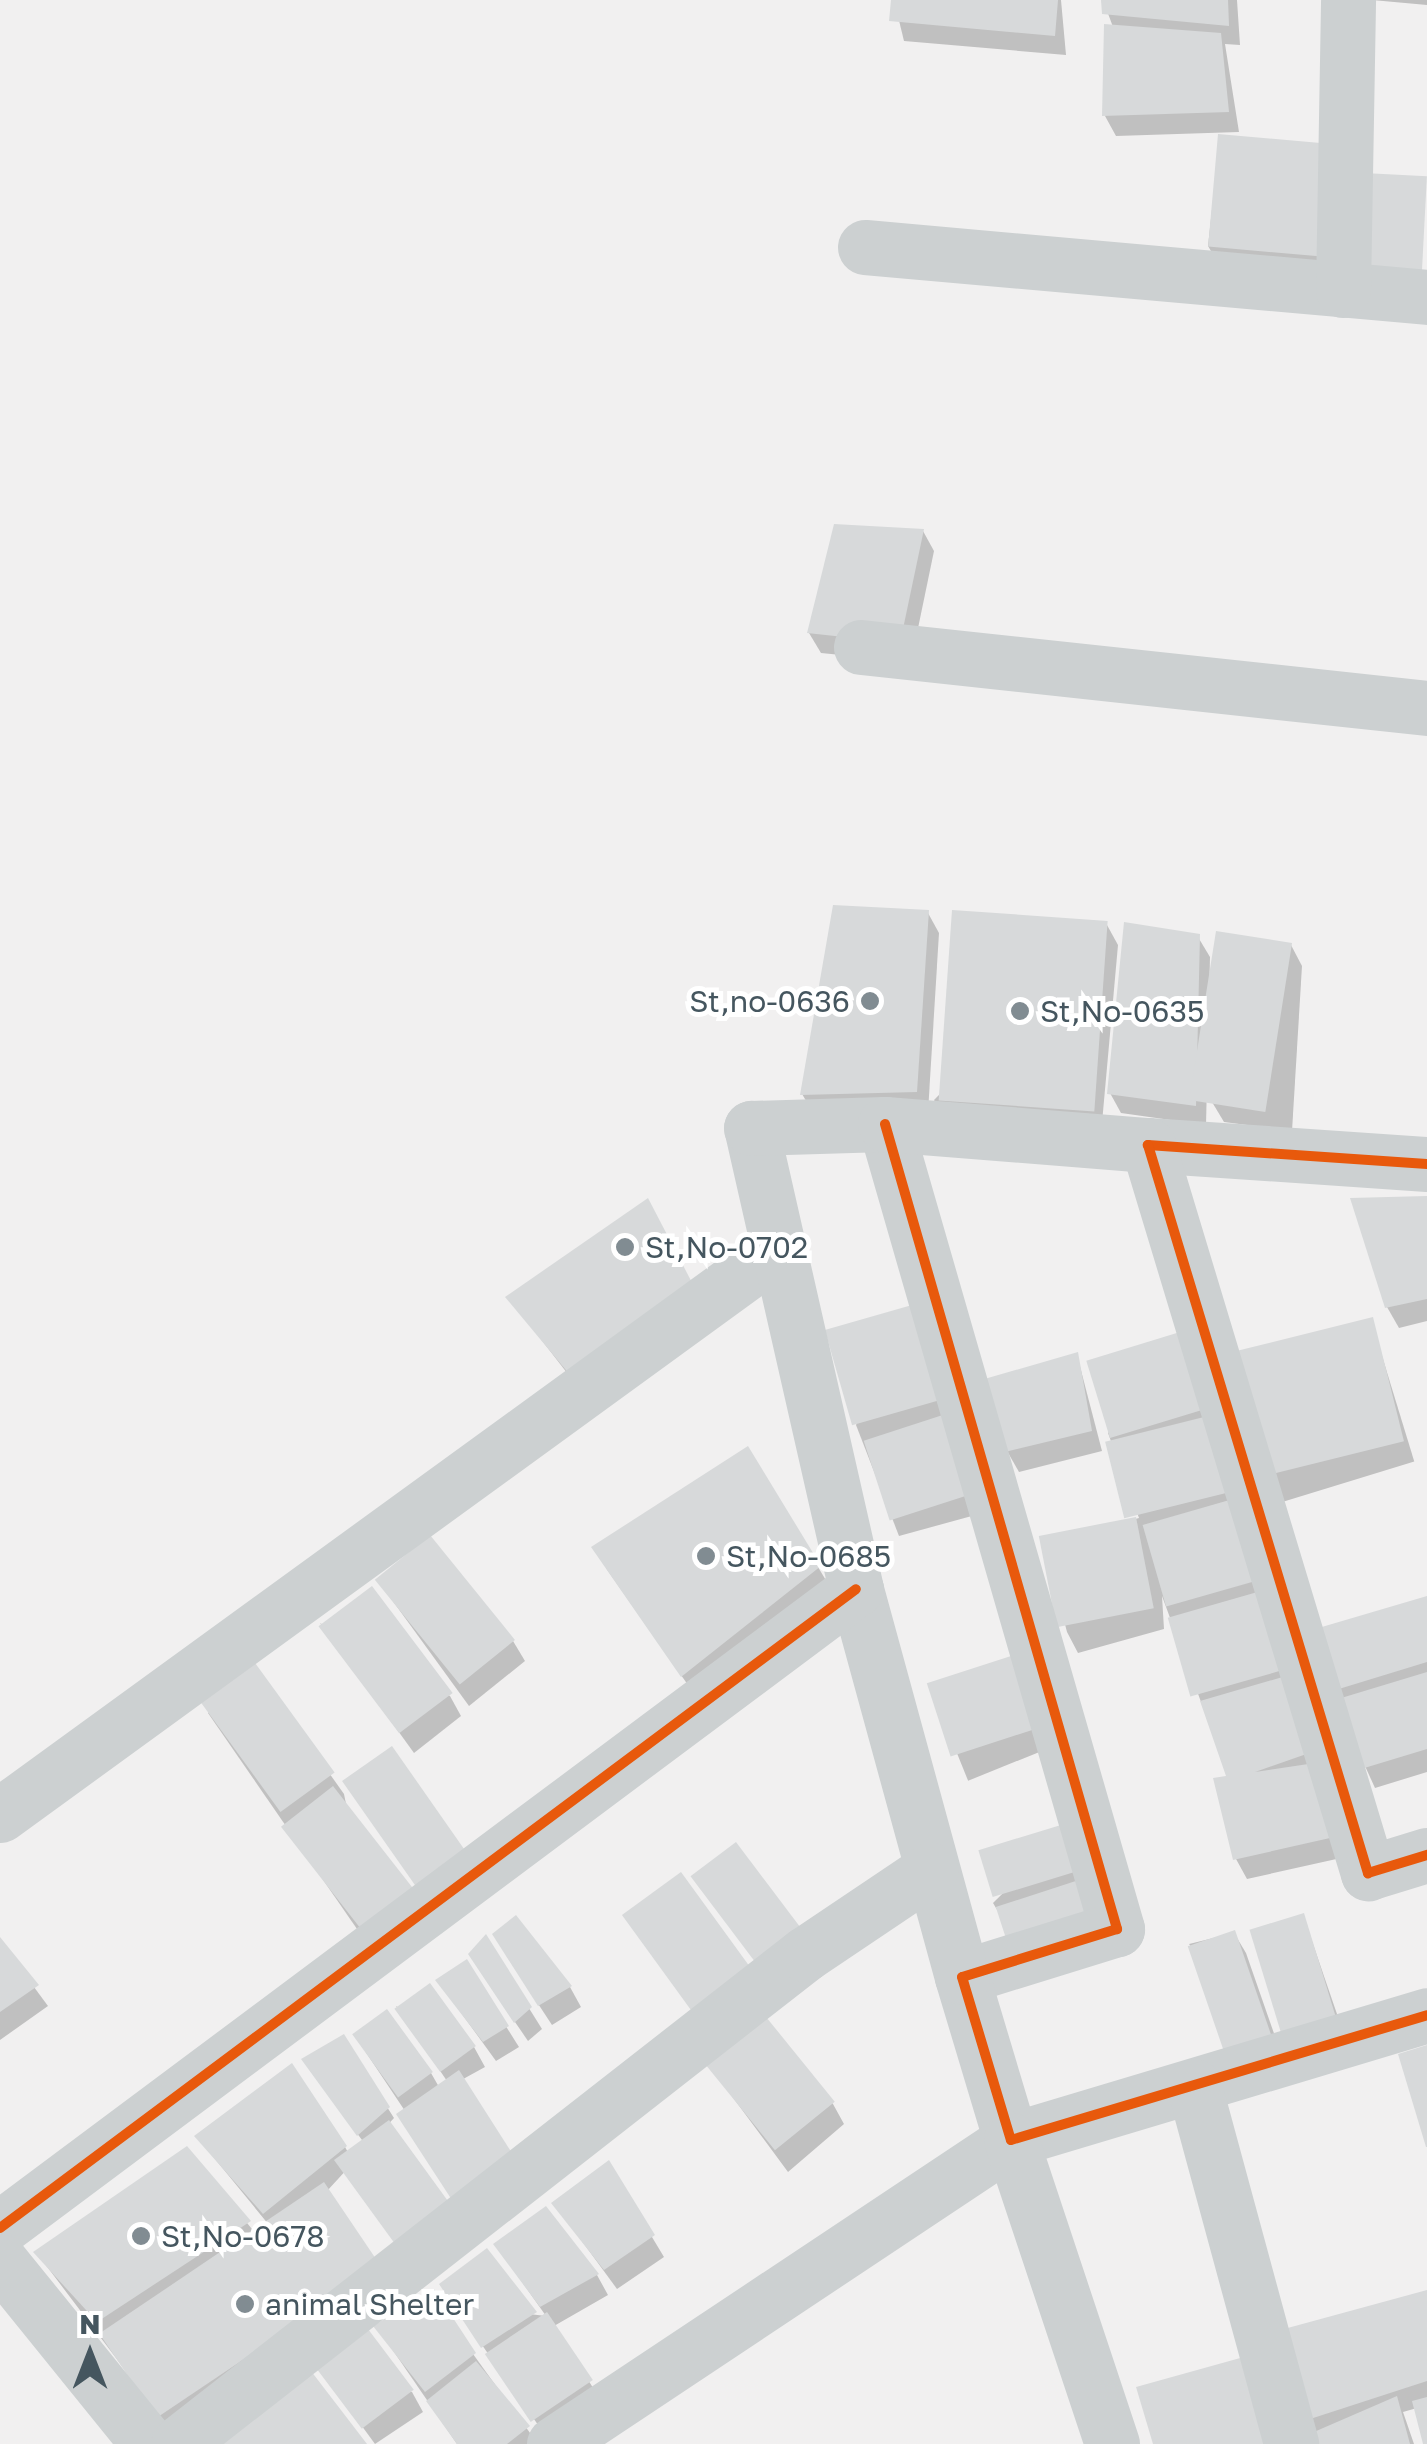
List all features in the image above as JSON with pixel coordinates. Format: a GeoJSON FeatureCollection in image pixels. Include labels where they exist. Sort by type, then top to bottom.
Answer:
{"type":"FeatureCollection","features":[{"type":"Feature","properties":{"kind":"street"},"geometry":{"type":"LineString","coordinates":[[1343,290],[1348,0]]}},
{"type":"Feature","properties":{"kind":"street"},"geometry":{"type":"LineString","coordinates":[[866,247],[1427,296]]}},
{"type":"Feature","properties":{"kind":"street"},"geometry":{"type":"LineString","coordinates":[[862,648],[1427,708]]}},
{"type":"Feature","properties":{"kind":"street"},"geometry":{"type":"LineString","coordinates":[[885,1124],[1117,1929],[962,1977]]}},
{"type":"Feature","properties":{"kind":"street"},"geometry":{"type":"LineString","coordinates":[[1097,2440],[930,1870],[856,1589],[751,1128],[885,1124],[1427,1164]]}},
{"type":"Feature","properties":{"kind":"street"},"geometry":{"type":"LineString","coordinates":[[1148,1145],[1368,1873],[1427,1854]]}},
{"type":"Feature","properties":{"kind":"street"},"geometry":{"type":"LineString","coordinates":[[0,1815],[776,1250]]}},
{"type":"Feature","properties":{"kind":"street"},"geometry":{"type":"LineString","coordinates":[[0,2228],[856,1589]]}},
{"type":"Feature","properties":{"kind":"street"},"geometry":{"type":"LineString","coordinates":[[178,2444],[805,1954],[930,1870]]}},
{"type":"Feature","properties":{"kind":"street"},"geometry":{"type":"LineString","coordinates":[[554,2444],[1011,2140],[1427,2015]]}},
{"type":"Feature","properties":{"kind":"street"},"geometry":{"type":"LineString","coordinates":[[1194,2086],[1291,2444]]}},
{"type":"Feature","properties":{"kind":"street"},"geometry":{"type":"LineString","coordinates":[[0,2262],[148,2444]]}},
{"type":"Feature","properties":{"kind":"building"},"geometry":{"type":"Polygon","coordinates":[[[891,0],[1058,0],[1055,36],[889,21],[891,0]]]}},
{"type":"Feature","properties":{"kind":"building"},"geometry":{"type":"Polygon","coordinates":[[[1101,0],[1228,0],[1229,26],[1102,14],[1101,0]]]}},
{"type":"Feature","properties":{"kind":"building"},"geometry":{"type":"Polygon","coordinates":[[[1104,24],[1221,33],[1229,112],[1102,116],[1104,24]]]}},
{"type":"Feature","properties":{"kind":"building"},"geometry":{"type":"Polygon","coordinates":[[[1218,134],[1335,144],[1325,257],[1208,247],[1218,134]]]}},
{"type":"Feature","properties":{"kind":"building"},"geometry":{"type":"Polygon","coordinates":[[[1364,173],[1427,176],[1422,274],[1359,271],[1364,173]]]}},
{"type":"Feature","properties":{"kind":"building"},"geometry":{"type":"Polygon","coordinates":[[[834,524],[924,529],[900,643],[807,633],[834,524]]]}},
{"type":"Feature","properties":{"kind":"building","name":"St,no-0636"},"geometry":{"type":"Polygon","coordinates":[[[833,905],[929,910],[917,1092],[800,1095],[833,905]]]}},
{"type":"Feature","properties":{"kind":"building","name":"St,No-0635"},"geometry":{"type":"Polygon","coordinates":[[[952,910],[1108,921],[1094,1111],[939,1101],[952,910]]]}},
{"type":"Feature","properties":{"kind":"building"},"geometry":{"type":"Polygon","coordinates":[[[1124,922],[1200,934],[1196,1106],[1107,1094],[1124,922]]]}},
{"type":"Feature","properties":{"kind":"building"},"geometry":{"type":"Polygon","coordinates":[[[1216,931],[1292,943],[1265,1112],[1189,1100],[1216,931]]]}},
{"type":"Feature","properties":{"kind":"building"},"geometry":{"type":"Polygon","coordinates":[[[1427,1196],[1427,1299],[1385,1308],[1350,1198],[1427,1196]]]}},
{"type":"Feature","properties":{"kind":"building","name":"St,No-0702"},"geometry":{"type":"Polygon","coordinates":[[[648,1198],[699,1296],[575,1381],[505,1297],[648,1198]]]}},
{"type":"Feature","properties":{"kind":"building"},"geometry":{"type":"Polygon","coordinates":[[[919,1303],[946,1398],[852,1425],[825,1330],[919,1303]]]}},
{"type":"Feature","properties":{"kind":"building"},"geometry":{"type":"Polygon","coordinates":[[[1373,1317],[1404,1441],[1264,1476],[1233,1352],[1373,1317]]]}},
{"type":"Feature","properties":{"kind":"building"},"geometry":{"type":"Polygon","coordinates":[[[1180,1332],[1204,1409],[1110,1438],[1086,1361],[1180,1332]]]}},
{"type":"Feature","properties":{"kind":"building"},"geometry":{"type":"Polygon","coordinates":[[[1078,1352],[1092,1431],[1005,1452],[981,1380],[1078,1352]]]}},
{"type":"Feature","properties":{"kind":"building"},"geometry":{"type":"Polygon","coordinates":[[[955,1411],[981,1491],[890,1521],[864,1441],[955,1411]]]}},
{"type":"Feature","properties":{"kind":"building"},"geometry":{"type":"Polygon","coordinates":[[[1208,1416],[1227,1493],[1124,1518],[1105,1442],[1208,1416]]]}},
{"type":"Feature","properties":{"kind":"building","name":"St,No-0685"},"geometry":{"type":"Polygon","coordinates":[[[748,1446],[821,1566],[681,1677],[591,1547],[748,1446]]]}},
{"type":"Feature","properties":{"kind":"building"},"geometry":{"type":"Polygon","coordinates":[[[1233,1499],[1256,1581],[1166,1607],[1143,1525],[1233,1499]]]}},
{"type":"Feature","properties":{"kind":"building"},"geometry":{"type":"Polygon","coordinates":[[[1136,1517],[1154,1608],[1057,1627],[1039,1536],[1136,1517]]]}},
{"type":"Feature","properties":{"kind":"building"},"geometry":{"type":"Polygon","coordinates":[[[430,1535],[515,1640],[460,1685],[375,1580],[430,1535]]]}},
{"type":"Feature","properties":{"kind":"building"},"geometry":{"type":"Polygon","coordinates":[[[372,1586],[453,1693],[399,1733],[318,1626],[372,1586]]]}},
{"type":"Feature","properties":{"kind":"building"},"geometry":{"type":"Polygon","coordinates":[[[1261,1591],[1284,1670],[1190,1697],[1168,1618],[1261,1591]]]}},
{"type":"Feature","properties":{"kind":"building"},"geometry":{"type":"Polygon","coordinates":[[[1427,1596],[1427,1662],[1329,1692],[1315,1629],[1427,1596]]]}},
{"type":"Feature","properties":{"kind":"building"},"geometry":{"type":"Polygon","coordinates":[[[1020,1653],[1044,1726],[951,1757],[927,1683],[1020,1653]]]}},
{"type":"Feature","properties":{"kind":"building"},"geometry":{"type":"Polygon","coordinates":[[[250,1656],[335,1772],[280,1812],[196,1695],[250,1656]]]}},
{"type":"Feature","properties":{"kind":"building"},"geometry":{"type":"Polygon","coordinates":[[[1427,1672],[1427,1749],[1361,1769],[1328,1702],[1427,1672]]]}},
{"type":"Feature","properties":{"kind":"building"},"geometry":{"type":"Polygon","coordinates":[[[1286,1676],[1315,1751],[1255,1772],[1315,1763],[1330,1838],[1233,1860],[1213,1778],[1226,1776],[1200,1701],[1286,1676]]]}},
{"type":"Feature","properties":{"kind":"building"},"geometry":{"type":"Polygon","coordinates":[[[392,1746],[468,1854],[418,1889],[342,1781],[392,1746]]]}},
{"type":"Feature","properties":{"kind":"building"},"geometry":{"type":"Polygon","coordinates":[[[333,1786],[415,1891],[363,1931],[281,1827],[333,1786]]]}},
{"type":"Feature","properties":{"kind":"building"},"geometry":{"type":"Polygon","coordinates":[[[1074,1821],[1088,1868],[993,1897],[978,1850],[1074,1821]]]}},
{"type":"Feature","properties":{"kind":"building"},"geometry":{"type":"Polygon","coordinates":[[[736,1842],[808,1937],[762,1971],[690,1876],[736,1842]]]}},
{"type":"Feature","properties":{"kind":"building"},"geometry":{"type":"Polygon","coordinates":[[[681,1872],[758,1978],[699,2021],[622,1915],[681,1872]]]}},
{"type":"Feature","properties":{"kind":"building"},"geometry":{"type":"Polygon","coordinates":[[[1088,1877],[1102,1919],[1009,1949],[996,1907],[1088,1877]]]}},
{"type":"Feature","properties":{"kind":"building"},"geometry":{"type":"Polygon","coordinates":[[[1304,1913],[1339,2029],[1285,2045],[1249,1930],[1304,1913]]]}},
{"type":"Feature","properties":{"kind":"building"},"geometry":{"type":"Polygon","coordinates":[[[516,1915],[572,1986],[538,2006],[492,1934],[516,1915]]]}},
{"type":"Feature","properties":{"kind":"building"},"geometry":{"type":"Polygon","coordinates":[[[1235,1930],[1275,2045],[1227,2062],[1188,1946],[1235,1930]]]}},
{"type":"Feature","properties":{"kind":"building"},"geometry":{"type":"Polygon","coordinates":[[[486,1934],[532,2007],[514,2023],[468,1954],[486,1934]]]}},
{"type":"Feature","properties":{"kind":"building"},"geometry":{"type":"Polygon","coordinates":[[[0,1937],[39,1985],[0,2012],[0,1937]]]}},
{"type":"Feature","properties":{"kind":"building"},"geometry":{"type":"Polygon","coordinates":[[[467,1959],[509,2026],[483,2042],[435,1980],[467,1959]]]}},
{"type":"Feature","properties":{"kind":"building"},"geometry":{"type":"Polygon","coordinates":[[[430,1983],[476,2046],[440,2072],[394,2009],[430,1983]]]}},
{"type":"Feature","properties":{"kind":"building"},"geometry":{"type":"Polygon","coordinates":[[[758,2007],[835,2102],[775,2150],[698,2055],[758,2007]]]}},
{"type":"Feature","properties":{"kind":"building"},"geometry":{"type":"Polygon","coordinates":[[[387,2009],[433,2072],[398,2097],[352,2034],[387,2009]]]}},
{"type":"Feature","properties":{"kind":"building"},"geometry":{"type":"Polygon","coordinates":[[[344,2034],[390,2107],[357,2136],[301,2059],[344,2034]]]}},
{"type":"Feature","properties":{"kind":"building"},"geometry":{"type":"Polygon","coordinates":[[[1427,2045],[1427,2147],[1426,2147],[1398,2054],[1427,2045]]]}},
{"type":"Feature","properties":{"kind":"building"},"geometry":{"type":"Polygon","coordinates":[[[292,2063],[347,2146],[263,2214],[194,2136],[292,2063]]]}},
{"type":"Feature","properties":{"kind":"building"},"geometry":{"type":"Polygon","coordinates":[[[459,2070],[519,2164],[463,2217],[396,2114],[459,2070]]]}},
{"type":"Feature","properties":{"kind":"building"},"geometry":{"type":"Polygon","coordinates":[[[389,2120],[460,2217],[405,2257],[334,2160],[389,2120]]]}},
{"type":"Feature","properties":{"kind":"building","name":"St,No-0678"},"geometry":{"type":"Polygon","coordinates":[[[187,2146],[251,2221],[97,2322],[33,2252],[187,2146]]]}},
{"type":"Feature","properties":{"kind":"building"},"geometry":{"type":"Polygon","coordinates":[[[609,2160],[655,2235],[604,2270],[551,2203],[609,2160]]]}},
{"type":"Feature","properties":{"kind":"building","name":"animal Shelter"},"geometry":{"type":"Polygon","coordinates":[[[324,2182],[381,2267],[156,2418],[99,2334],[324,2182]]]}},
{"type":"Feature","properties":{"kind":"building"},"geometry":{"type":"Polygon","coordinates":[[[546,2206],[599,2274],[540,2307],[493,2244],[546,2206]]]}},
{"type":"Feature","properties":{"kind":"building"},"geometry":{"type":"Polygon","coordinates":[[[487,2248],[537,2312],[481,2348],[439,2284],[487,2248]]]}},
{"type":"Feature","properties":{"kind":"building"},"geometry":{"type":"Polygon","coordinates":[[[434,2289],[476,2353],[425,2392],[373,2326],[434,2289]]]}},
{"type":"Feature","properties":{"kind":"building"},"geometry":{"type":"Polygon","coordinates":[[[1427,2290],[1427,2381],[1307,2420],[1284,2329],[1427,2290]]]}},
{"type":"Feature","properties":{"kind":"building"},"geometry":{"type":"Polygon","coordinates":[[[547,2312],[593,2380],[531,2422],[485,2354],[547,2312]]]}},
{"type":"Feature","properties":{"kind":"building"},"geometry":{"type":"Polygon","coordinates":[[[368,2329],[414,2390],[362,2429],[316,2368],[368,2329]]]}},
{"type":"Feature","properties":{"kind":"building"},"geometry":{"type":"Polygon","coordinates":[[[1251,2355],[1276,2444],[1153,2444],[1136,2387],[1251,2355]]]}},
{"type":"Feature","properties":{"kind":"building"},"geometry":{"type":"Polygon","coordinates":[[[476,2361],[530,2426],[507,2444],[457,2444],[426,2401],[476,2361]]]}},
{"type":"Feature","properties":{"kind":"building"},"geometry":{"type":"Polygon","coordinates":[[[311,2371],[367,2444],[212,2444],[311,2371]]]}},
{"type":"Feature","properties":{"kind":"building"},"geometry":{"type":"Polygon","coordinates":[[[1397,2396],[1410,2444],[1310,2444],[1307,2435],[1397,2396]]]}},
{"type":"Feature","properties":{"kind":"building"},"geometry":{"type":"Polygon","coordinates":[[[1427,2397],[1427,2444],[1423,2444],[1412,2401],[1427,2397]]]}},
{"type":"Feature","properties":{"kind":"cycle path"},"geometry":{"type":"LineString","coordinates":[[885,1124],[1117,1929],[962,1977],[1011,2140],[1427,2015]]}},
{"type":"Feature","properties":{"kind":"cycle path"},"geometry":{"type":"LineString","coordinates":[[1427,1164],[1148,1145],[1368,1873],[1427,1855]]}},
{"type":"Feature","properties":{"kind":"cycle path"},"geometry":{"type":"LineString","coordinates":[[0,2228],[856,1589]]}},
{"type":"Feature","properties":{"kind":"place","name":"St,no-0636"},"geometry":{"type":"Point","coordinates":[870,1001]}},
{"type":"Feature","properties":{"kind":"place","name":"St,No-0635"},"geometry":{"type":"Point","coordinates":[1020,1011]}},
{"type":"Feature","properties":{"kind":"place","name":"St,No-0702"},"geometry":{"type":"Point","coordinates":[625,1247]}},
{"type":"Feature","properties":{"kind":"place","name":"St,No-0685"},"geometry":{"type":"Point","coordinates":[706,1556]}},
{"type":"Feature","properties":{"kind":"place","name":"St,No-0678"},"geometry":{"type":"Point","coordinates":[141,2236]}},
{"type":"Feature","properties":{"kind":"place","name":"animal Shelter"},"geometry":{"type":"Point","coordinates":[245,2304]}}]}
